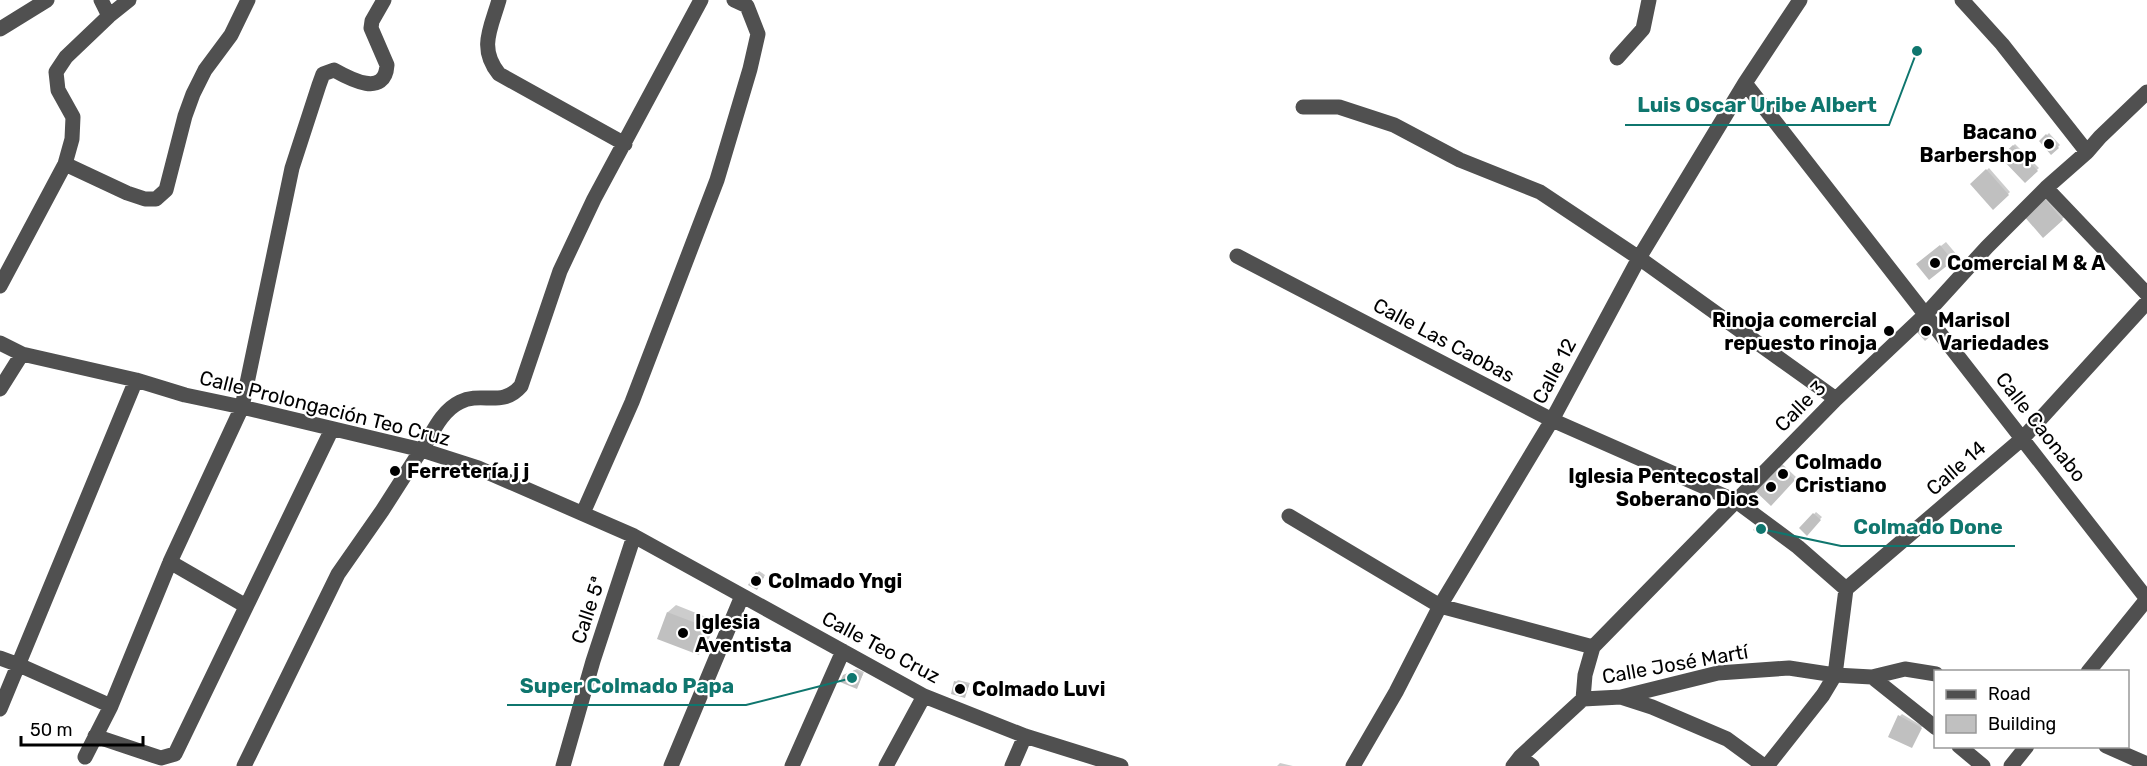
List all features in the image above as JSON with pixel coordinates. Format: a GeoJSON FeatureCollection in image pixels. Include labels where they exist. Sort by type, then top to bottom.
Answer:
{"type":"FeatureCollection","features":[{"type":"Feature","properties":{"kind":"street"},"geometry":{"type":"LineString","coordinates":[[0,28],[47,0]]}},
{"type":"Feature","properties":{"kind":"street"},"geometry":{"type":"LineString","coordinates":[[101,0],[109,16]]}},
{"type":"Feature","properties":{"kind":"street"},"geometry":{"type":"LineString","coordinates":[[0,286],[65,164],[72,139],[73,117],[58,90],[56,72],[66,57],[129,0]]}},
{"type":"Feature","properties":{"kind":"street"},"geometry":{"type":"LineString","coordinates":[[65,164],[128,194],[145,199],[156,199],[166,190],[184,116],[193,94],[205,70],[231,35],[248,0]]}},
{"type":"Feature","properties":{"kind":"street"},"geometry":{"type":"LineString","coordinates":[[85,757],[111,706],[170,562],[242,407],[292,168],[323,74],[334,70],[364,84],[372,84],[382,79],[387,65],[371,28],[372,21],[384,0]]}},
{"type":"Feature","properties":{"kind":"street"},"geometry":{"type":"LineString","coordinates":[[499,0],[487,45],[488,57],[499,74],[625,144]]}},
{"type":"Feature","properties":{"kind":"street"},"geometry":{"type":"LineString","coordinates":[[250,765],[263,724],[338,574],[441,419],[460,402],[474,399],[507,398],[521,386],[560,271],[594,199],[701,0]]}},
{"type":"Feature","properties":{"kind":"street"},"geometry":{"type":"LineString","coordinates":[[583,513],[632,402],[717,180],[750,69],[758,34],[747,6],[734,0]]}},
{"type":"Feature","properties":{"kind":"street"},"geometry":{"type":"LineString","coordinates":[[1617,58],[1643,29],[1649,0]]}},
{"type":"Feature","properties":{"kind":"street","name":"Calle 12"},"geometry":{"type":"LineString","coordinates":[[1353,766],[1440,606],[1552,420],[1639,258],[1745,83],[1800,0]]}},
{"type":"Feature","properties":{"kind":"street"},"geometry":{"type":"LineString","coordinates":[[1971,3],[2087,152]]}},
{"type":"Feature","properties":{"kind":"street","name":"Calle Caonabo"},"geometry":{"type":"LineString","coordinates":[[1745,83],[2147,599]]}},
{"type":"Feature","properties":{"kind":"street","name":"Calle 3"},"geometry":{"type":"LineString","coordinates":[[1583,699],[1585,675],[1593,647],[1836,399],[1926,314],[2046,188],[2087,152],[2147,92]]}},
{"type":"Feature","properties":{"kind":"street"},"geometry":{"type":"LineString","coordinates":[[1303,107],[1339,107],[1394,125],[1460,160],[1540,192],[1639,258],[1836,399]]}},
{"type":"Feature","properties":{"kind":"street"},"geometry":{"type":"LineString","coordinates":[[2046,188],[2147,294]]}},
{"type":"Feature","properties":{"kind":"street","name":"Calle Las Caobas"},"geometry":{"type":"LineString","coordinates":[[1237,256],[1552,420],[1736,501],[1798,547],[1846,589]]}},
{"type":"Feature","properties":{"kind":"street","name":"Calle 14"},"geometry":{"type":"LineString","coordinates":[[1846,589],[2023,438],[2147,302]]}},
{"type":"Feature","properties":{"kind":"street","name":"Calle Prolongación Teo Cruz"},"geometry":{"type":"LineString","coordinates":[[0,343],[22,354],[136,380],[185,395],[422,450],[478,468],[634,536]]}},
{"type":"Feature","properties":{"kind":"street"},"geometry":{"type":"LineString","coordinates":[[0,389],[22,354]]}},
{"type":"Feature","properties":{"kind":"street"},"geometry":{"type":"LineString","coordinates":[[0,709],[136,380]]}},
{"type":"Feature","properties":{"kind":"street"},"geometry":{"type":"LineString","coordinates":[[96,736],[161,758],[175,753],[332,429]]}},
{"type":"Feature","properties":{"kind":"street"},"geometry":{"type":"LineString","coordinates":[[1289,516],[1440,606],[1593,647]]}},
{"type":"Feature","properties":{"kind":"street","name":"Calle Teo Cruz"},"geometry":{"type":"LineString","coordinates":[[634,536],[924,696],[1025,736],[1121,766]]}},
{"type":"Feature","properties":{"kind":"street","name":"Calle 5ª"},"geometry":{"type":"LineString","coordinates":[[563,766],[593,661],[634,536]]}},
{"type":"Feature","properties":{"kind":"street"},"geometry":{"type":"LineString","coordinates":[[170,562],[246,606]]}},
{"type":"Feature","properties":{"kind":"street"},"geometry":{"type":"LineString","coordinates":[[1621,697],[1652,707],[1727,739],[1766,766],[1823,695],[1835,675],[1846,589]]}},
{"type":"Feature","properties":{"kind":"street"},"geometry":{"type":"LineString","coordinates":[[671,766],[742,596]]}},
{"type":"Feature","properties":{"kind":"street"},"geometry":{"type":"LineString","coordinates":[[2090,670],[2147,599]]}},
{"type":"Feature","properties":{"kind":"street"},"geometry":{"type":"LineString","coordinates":[[792,766],[843,651]]}},
{"type":"Feature","properties":{"kind":"street"},"geometry":{"type":"LineString","coordinates":[[0,658],[111,706]]}},
{"type":"Feature","properties":{"kind":"street","name":"Calle José Martí"},"geometry":{"type":"LineString","coordinates":[[1583,699],[1621,697],[1718,673],[1790,668],[1835,675],[1872,677],[1905,669],[1934,674]]}},
{"type":"Feature","properties":{"kind":"street"},"geometry":{"type":"LineString","coordinates":[[1872,677],[1934,727]]}},
{"type":"Feature","properties":{"kind":"street"},"geometry":{"type":"LineString","coordinates":[[886,766],[924,696]]}},
{"type":"Feature","properties":{"kind":"street"},"geometry":{"type":"LineString","coordinates":[[1522,763],[1583,699]]}},
{"type":"Feature","properties":{"kind":"street"},"geometry":{"type":"LineString","coordinates":[[1012,766],[1025,736]]}},
{"type":"Feature","properties":{"kind":"street"},"geometry":{"type":"LineString","coordinates":[[1960,748],[1983,766]]}},
{"type":"Feature","properties":{"kind":"street"},"geometry":{"type":"LineString","coordinates":[[2011,766],[2026,748]]}},
{"type":"Feature","properties":{"kind":"street"},"geometry":{"type":"LineString","coordinates":[[2108,748],[2147,764]]}},
{"type":"Feature","properties":{"kind":"building","name":"Bacano Barbershop"},"geometry":{"type":"Polygon","coordinates":[[[2046,134],[2059,148],[2051,155],[2039,141],[2046,134]]]}},
{"type":"Feature","properties":{"kind":"building"},"geometry":{"type":"Polygon","coordinates":[[[2013,145],[2038,171],[2025,183],[2000,157],[2013,145]]]}},
{"type":"Feature","properties":{"kind":"building"},"geometry":{"type":"Polygon","coordinates":[[[1986,169],[2009,195],[1993,210],[1970,184],[1986,169]]]}},
{"type":"Feature","properties":{"kind":"building"},"geometry":{"type":"Polygon","coordinates":[[[2043,197],[2063,220],[2043,238],[2023,215],[2043,197]]]}},
{"type":"Feature","properties":{"kind":"building","name":"Comercial M & A"},"geometry":{"type":"Polygon","coordinates":[[[1940,245],[1953,261],[1929,280],[1916,264],[1940,245]]]}},
{"type":"Feature","properties":{"kind":"building","name":"Marisol Variedades"},"geometry":{"type":"Polygon","coordinates":[[[1927,321],[1936,331],[1925,341],[1916,331],[1927,321]]]}},
{"type":"Feature","properties":{"kind":"building","name":"Iglesia Pentecostal Soberano Dios"},"geometry":{"type":"Polygon","coordinates":[[[1776,462],[1795,480],[1771,506],[1752,488],[1776,462]]]}},
{"type":"Feature","properties":{"kind":"building"},"geometry":{"type":"Polygon","coordinates":[[[1813,513],[1821,520],[1807,536],[1799,528],[1813,513]]]}},
{"type":"Feature","properties":{"kind":"building","name":"Colmado Yngi"},"geometry":{"type":"Polygon","coordinates":[[[756,572],[764,577],[757,590],[748,585],[756,572]]]}},
{"type":"Feature","properties":{"kind":"building","name":"Iglesia Aventista"},"geometry":{"type":"Polygon","coordinates":[[[667,612],[709,628],[699,655],[657,639],[667,612]]]}},
{"type":"Feature","properties":{"kind":"building"},"geometry":{"type":"Polygon","coordinates":[[[855,670],[863,674],[857,689],[840,682],[843,675],[855,670]]]}},
{"type":"Feature","properties":{"kind":"building","name":"Colmado Luvi"},"geometry":{"type":"Polygon","coordinates":[[[954,681],[969,685],[965,698],[951,694],[954,681]]]}},
{"type":"Feature","properties":{"kind":"building"},"geometry":{"type":"Polygon","coordinates":[[[1898,715],[1922,728],[1912,748],[1888,737],[1898,715]]]}},
{"type":"Feature","properties":{"kind":"place","name":"Luis Oscar Uribe Albert"},"geometry":{"type":"Point","coordinates":[1917,51]}},
{"type":"Feature","properties":{"kind":"place","name":"Bacano Barbershop"},"geometry":{"type":"Point","coordinates":[2049,144]}},
{"type":"Feature","properties":{"kind":"place","name":"Comercial M & A"},"geometry":{"type":"Point","coordinates":[1935,263]}},
{"type":"Feature","properties":{"kind":"place","name":"Rinoja comercial repuesto rinoja"},"geometry":{"type":"Point","coordinates":[1889,331]}},
{"type":"Feature","properties":{"kind":"place","name":"Marisol Variedades"},"geometry":{"type":"Point","coordinates":[1926,331]}},
{"type":"Feature","properties":{"kind":"place","name":"Ferretería j j"},"geometry":{"type":"Point","coordinates":[395,471]}},
{"type":"Feature","properties":{"kind":"place","name":"Colmado Cristiano"},"geometry":{"type":"Point","coordinates":[1783,474]}},
{"type":"Feature","properties":{"kind":"place","name":"Iglesia Pentecostal Soberano Dios"},"geometry":{"type":"Point","coordinates":[1771,487]}},
{"type":"Feature","properties":{"kind":"place","name":"Colmado Done"},"geometry":{"type":"Point","coordinates":[1761,529]}},
{"type":"Feature","properties":{"kind":"place","name":"Colmado Yngi"},"geometry":{"type":"Point","coordinates":[756,581]}},
{"type":"Feature","properties":{"kind":"place","name":"Iglesia Aventista"},"geometry":{"type":"Point","coordinates":[683,633]}},
{"type":"Feature","properties":{"kind":"place","name":"Super Colmado Papa"},"geometry":{"type":"Point","coordinates":[852,678]}},
{"type":"Feature","properties":{"kind":"place","name":"Colmado Luvi"},"geometry":{"type":"Point","coordinates":[960,689]}}]}
